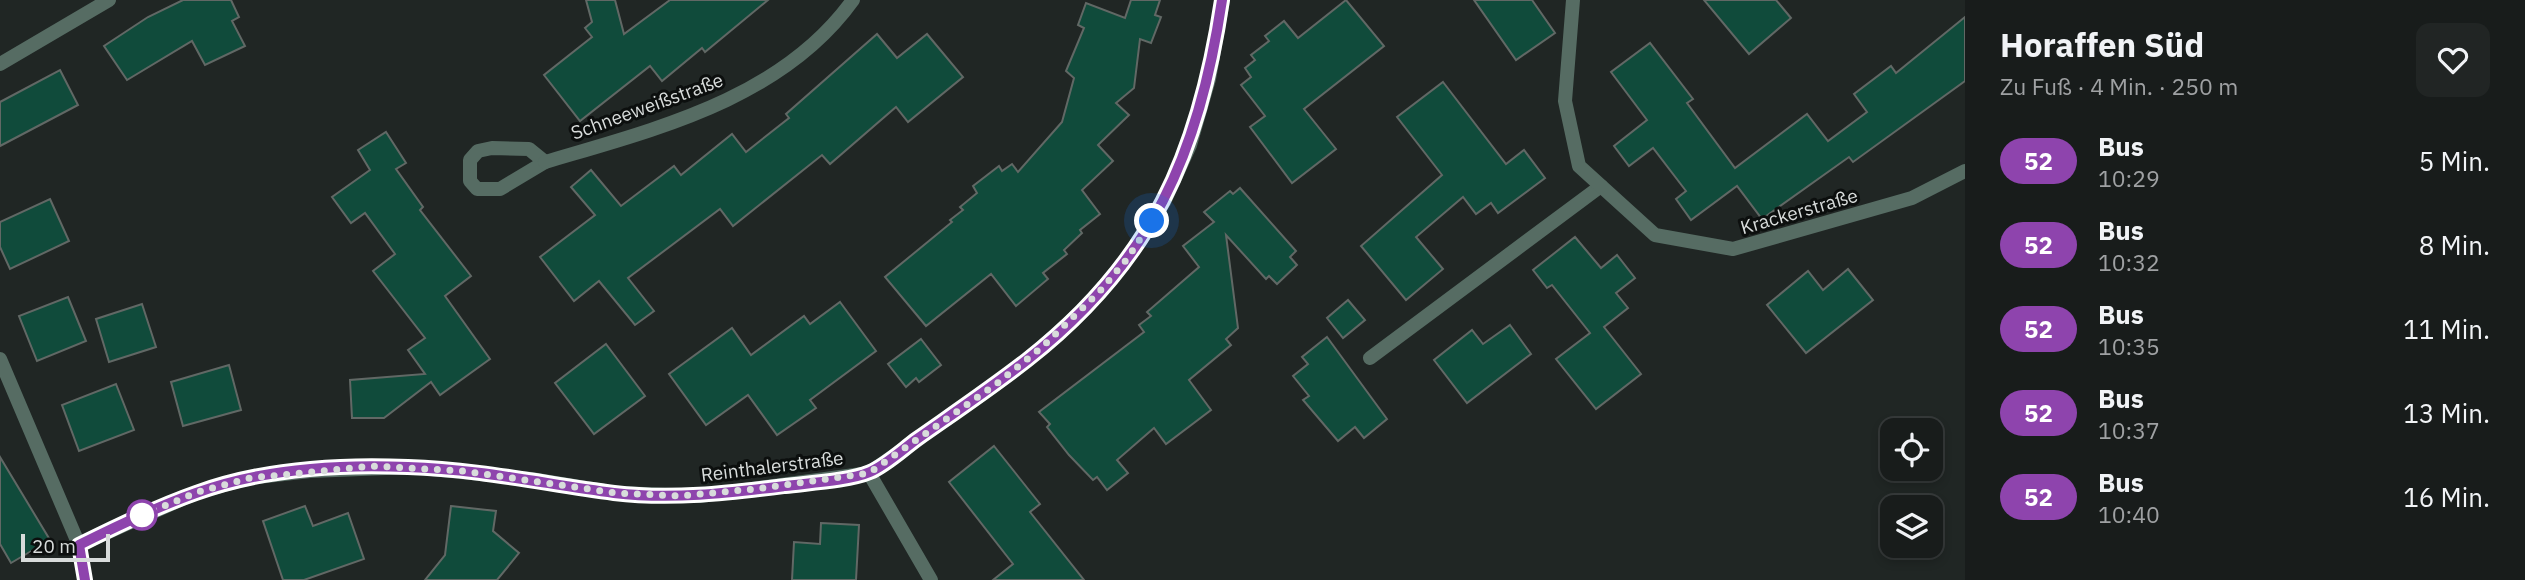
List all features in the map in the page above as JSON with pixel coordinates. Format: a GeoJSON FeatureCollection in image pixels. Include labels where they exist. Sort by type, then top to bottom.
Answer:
{"type":"FeatureCollection","features":[{"type":"Feature","properties":{"kind":"street"},"geometry":{"type":"LineString","coordinates":[[0,64],[109,0]]}},
{"type":"Feature","properties":{"kind":"street","name":"Schneeweißstraße"},"geometry":{"type":"LineString","coordinates":[[545,162],[529,149],[492,148],[478,152],[470,160],[470,181],[477,189],[500,189],[545,162],[662,125],[718,104],[774,76],[810,50],[853,0]]}},
{"type":"Feature","properties":{"kind":"street","name":"Reinthalerstraße"},"geometry":{"type":"LineString","coordinates":[[79,545],[198,492],[250,478],[310,471],[412,467],[531,479],[616,493],[700,496],[869,473],[995,385],[1041,348],[1086,307],[1127,259],[1164,202],[1190,145],[1209,79],[1223,0]]}},
{"type":"Feature","properties":{"kind":"street","name":"Krackerstraße"},"geometry":{"type":"LineString","coordinates":[[1573,0],[1565,101],[1579,166],[1655,236],[1733,249],[1912,198],[1965,171]]}},
{"type":"Feature","properties":{"kind":"street"},"geometry":{"type":"LineString","coordinates":[[1370,358],[1601,186]]}},
{"type":"Feature","properties":{"kind":"street"},"geometry":{"type":"LineString","coordinates":[[0,359],[79,545],[85,580]]}},
{"type":"Feature","properties":{"kind":"street"},"geometry":{"type":"LineString","coordinates":[[869,473],[930,580]]}},
{"type":"Feature","properties":{"kind":"building"},"geometry":{"type":"Polygon","coordinates":[[[183,0],[231,0],[239,17],[232,21],[245,46],[205,65],[192,41],[127,80],[104,46],[148,17],[183,0]]]}},
{"type":"Feature","properties":{"kind":"building"},"geometry":{"type":"Polygon","coordinates":[[[586,0],[615,0],[624,34],[670,0],[768,0],[705,52],[702,48],[662,81],[650,66],[580,121],[544,75],[592,37],[585,28],[592,22],[586,0]]]}},
{"type":"Feature","properties":{"kind":"building"},"geometry":{"type":"Polygon","coordinates":[[[1131,0],[1160,0],[1155,15],[1161,17],[1151,43],[1140,39],[1134,88],[1116,103],[1129,115],[1098,145],[1113,161],[1082,190],[1100,214],[1080,230],[1082,233],[1064,250],[1067,254],[1043,273],[1048,279],[1016,306],[991,274],[926,326],[885,277],[952,222],[950,220],[963,210],[960,207],[977,193],[973,186],[999,166],[1002,171],[1012,164],[1018,172],[1062,122],[1074,78],[1066,71],[1084,28],[1078,25],[1086,3],[1125,18],[1131,0]]]}},
{"type":"Feature","properties":{"kind":"building"},"geometry":{"type":"Polygon","coordinates":[[[1346,0],[1384,46],[1304,109],[1336,149],[1292,183],[1250,127],[1265,116],[1241,85],[1251,77],[1245,68],[1255,60],[1251,55],[1269,41],[1265,36],[1284,21],[1298,38],[1346,0]]]}},
{"type":"Feature","properties":{"kind":"building"},"geometry":{"type":"Polygon","coordinates":[[[1474,0],[1532,0],[1555,33],[1516,60],[1474,0]]]}},
{"type":"Feature","properties":{"kind":"building"},"geometry":{"type":"Polygon","coordinates":[[[1704,0],[1776,0],[1791,18],[1749,54],[1704,0]]]}},
{"type":"Feature","properties":{"kind":"building"},"geometry":{"type":"Polygon","coordinates":[[[1965,17],[1965,81],[1853,162],[1849,157],[1762,219],[1737,186],[1691,220],[1676,199],[1686,191],[1653,148],[1629,166],[1614,146],[1647,120],[1611,72],[1650,43],[1693,99],[1687,103],[1735,168],[1807,114],[1828,141],[1867,112],[1854,94],[1891,66],[1896,73],[1965,17]]]}},
{"type":"Feature","properties":{"kind":"building"},"geometry":{"type":"Polygon","coordinates":[[[877,34],[897,58],[927,34],[963,77],[908,122],[896,107],[830,164],[822,155],[733,226],[720,209],[628,278],[654,311],[635,325],[599,281],[574,301],[540,257],[595,215],[571,187],[591,170],[621,206],[674,166],[681,175],[732,134],[746,152],[789,118],[786,114],[877,34]]]}},
{"type":"Feature","properties":{"kind":"building"},"geometry":{"type":"Polygon","coordinates":[[[60,70],[78,105],[0,146],[0,102],[60,70]]]}},
{"type":"Feature","properties":{"kind":"building"},"geometry":{"type":"Polygon","coordinates":[[[1443,82],[1506,164],[1524,150],[1545,178],[1498,213],[1491,203],[1476,214],[1463,197],[1416,237],[1443,269],[1406,300],[1361,246],[1442,175],[1397,117],[1443,82]]]}},
{"type":"Feature","properties":{"kind":"building"},"geometry":{"type":"Polygon","coordinates":[[[386,132],[406,163],[396,169],[423,207],[420,210],[471,276],[445,296],[490,359],[440,395],[431,382],[384,418],[352,418],[350,380],[425,374],[408,350],[425,338],[373,271],[395,254],[365,213],[351,223],[332,197],[370,170],[358,150],[386,132]]]}},
{"type":"Feature","properties":{"kind":"building"},"geometry":{"type":"Polygon","coordinates":[[[1240,188],[1296,251],[1290,257],[1297,265],[1277,284],[1269,276],[1266,279],[1226,235],[1238,328],[1226,339],[1231,345],[1189,380],[1211,410],[1166,444],[1154,428],[1117,460],[1128,473],[1107,490],[1097,477],[1093,480],[1069,455],[1047,427],[1050,424],[1039,412],[1144,332],[1139,325],[1151,316],[1147,312],[1199,267],[1183,246],[1214,222],[1204,212],[1230,191],[1233,194],[1240,188]]]}},
{"type":"Feature","properties":{"kind":"building"},"geometry":{"type":"Polygon","coordinates":[[[50,199],[69,241],[10,269],[0,247],[0,222],[50,199]]]}},
{"type":"Feature","properties":{"kind":"building"},"geometry":{"type":"Polygon","coordinates":[[[1575,237],[1601,268],[1617,255],[1635,278],[1616,293],[1628,308],[1604,327],[1641,374],[1596,409],[1556,359],[1590,333],[1552,285],[1547,288],[1533,270],[1575,237]]]}},
{"type":"Feature","properties":{"kind":"building"},"geometry":{"type":"Polygon","coordinates":[[[1848,269],[1873,300],[1806,353],[1767,305],[1808,271],[1823,290],[1848,269]]]}},
{"type":"Feature","properties":{"kind":"building"},"geometry":{"type":"Polygon","coordinates":[[[68,297],[86,341],[37,361],[19,316],[68,297]]]}},
{"type":"Feature","properties":{"kind":"building"},"geometry":{"type":"Polygon","coordinates":[[[1348,300],[1365,320],[1343,338],[1327,318],[1348,300]]]}},
{"type":"Feature","properties":{"kind":"building"},"geometry":{"type":"Polygon","coordinates":[[[840,302],[876,351],[810,400],[816,408],[777,435],[748,395],[706,425],[669,374],[732,328],[751,355],[804,316],[810,324],[840,302]]]}},
{"type":"Feature","properties":{"kind":"building"},"geometry":{"type":"Polygon","coordinates":[[[142,304],[156,347],[109,362],[96,319],[142,304]]]}},
{"type":"Feature","properties":{"kind":"building"},"geometry":{"type":"Polygon","coordinates":[[[1510,325],[1531,354],[1467,403],[1434,360],[1472,330],[1483,344],[1510,325]]]}},
{"type":"Feature","properties":{"kind":"building"},"geometry":{"type":"Polygon","coordinates":[[[1327,337],[1387,419],[1364,438],[1355,427],[1338,441],[1303,400],[1309,396],[1293,376],[1308,364],[1302,357],[1327,337]]]}},
{"type":"Feature","properties":{"kind":"building"},"geometry":{"type":"Polygon","coordinates":[[[921,339],[941,365],[919,382],[916,378],[906,387],[888,364],[921,339]]]}},
{"type":"Feature","properties":{"kind":"building"},"geometry":{"type":"Polygon","coordinates":[[[606,344],[645,396],[594,434],[555,383],[606,344]]]}},
{"type":"Feature","properties":{"kind":"building"},"geometry":{"type":"Polygon","coordinates":[[[229,365],[241,410],[183,426],[171,382],[229,365]]]}},
{"type":"Feature","properties":{"kind":"building"},"geometry":{"type":"Polygon","coordinates":[[[116,384],[134,430],[79,451],[62,405],[116,384]]]}},
{"type":"Feature","properties":{"kind":"building"},"geometry":{"type":"Polygon","coordinates":[[[994,446],[1040,504],[1030,512],[1084,580],[993,580],[1013,564],[949,482],[994,446]]]}},
{"type":"Feature","properties":{"kind":"building"},"geometry":{"type":"Polygon","coordinates":[[[0,457],[50,540],[11,563],[0,544],[0,457]]]}},
{"type":"Feature","properties":{"kind":"building"},"geometry":{"type":"Polygon","coordinates":[[[305,506],[313,526],[348,513],[364,559],[304,580],[283,580],[263,521],[305,506]]]}},
{"type":"Feature","properties":{"kind":"building"},"geometry":{"type":"Polygon","coordinates":[[[451,506],[496,511],[493,531],[519,553],[497,580],[425,580],[445,555],[451,506]]]}},
{"type":"Feature","properties":{"kind":"building"},"geometry":{"type":"Polygon","coordinates":[[[821,523],[859,525],[856,580],[792,580],[794,542],[820,544],[821,523]]]}},
{"type":"Feature","properties":{"kind":"bus line","name":"52"},"geometry":{"type":"LineString","coordinates":[[85,580],[79,545],[198,492],[250,478],[372,466],[412,467],[531,479],[616,493],[700,496],[869,473],[995,385],[1041,348],[1086,307],[1127,259],[1164,202],[1190,145],[1209,79],[1222,0]]}},
{"type":"Feature","properties":{"kind":"route"},"geometry":{"type":"LineString","coordinates":[[142,515],[198,492],[250,478],[372,466],[463,471],[616,493],[680,496],[808,483],[869,473],[995,385],[1041,348],[1100,291],[1127,259],[1152,221]]}}]}
